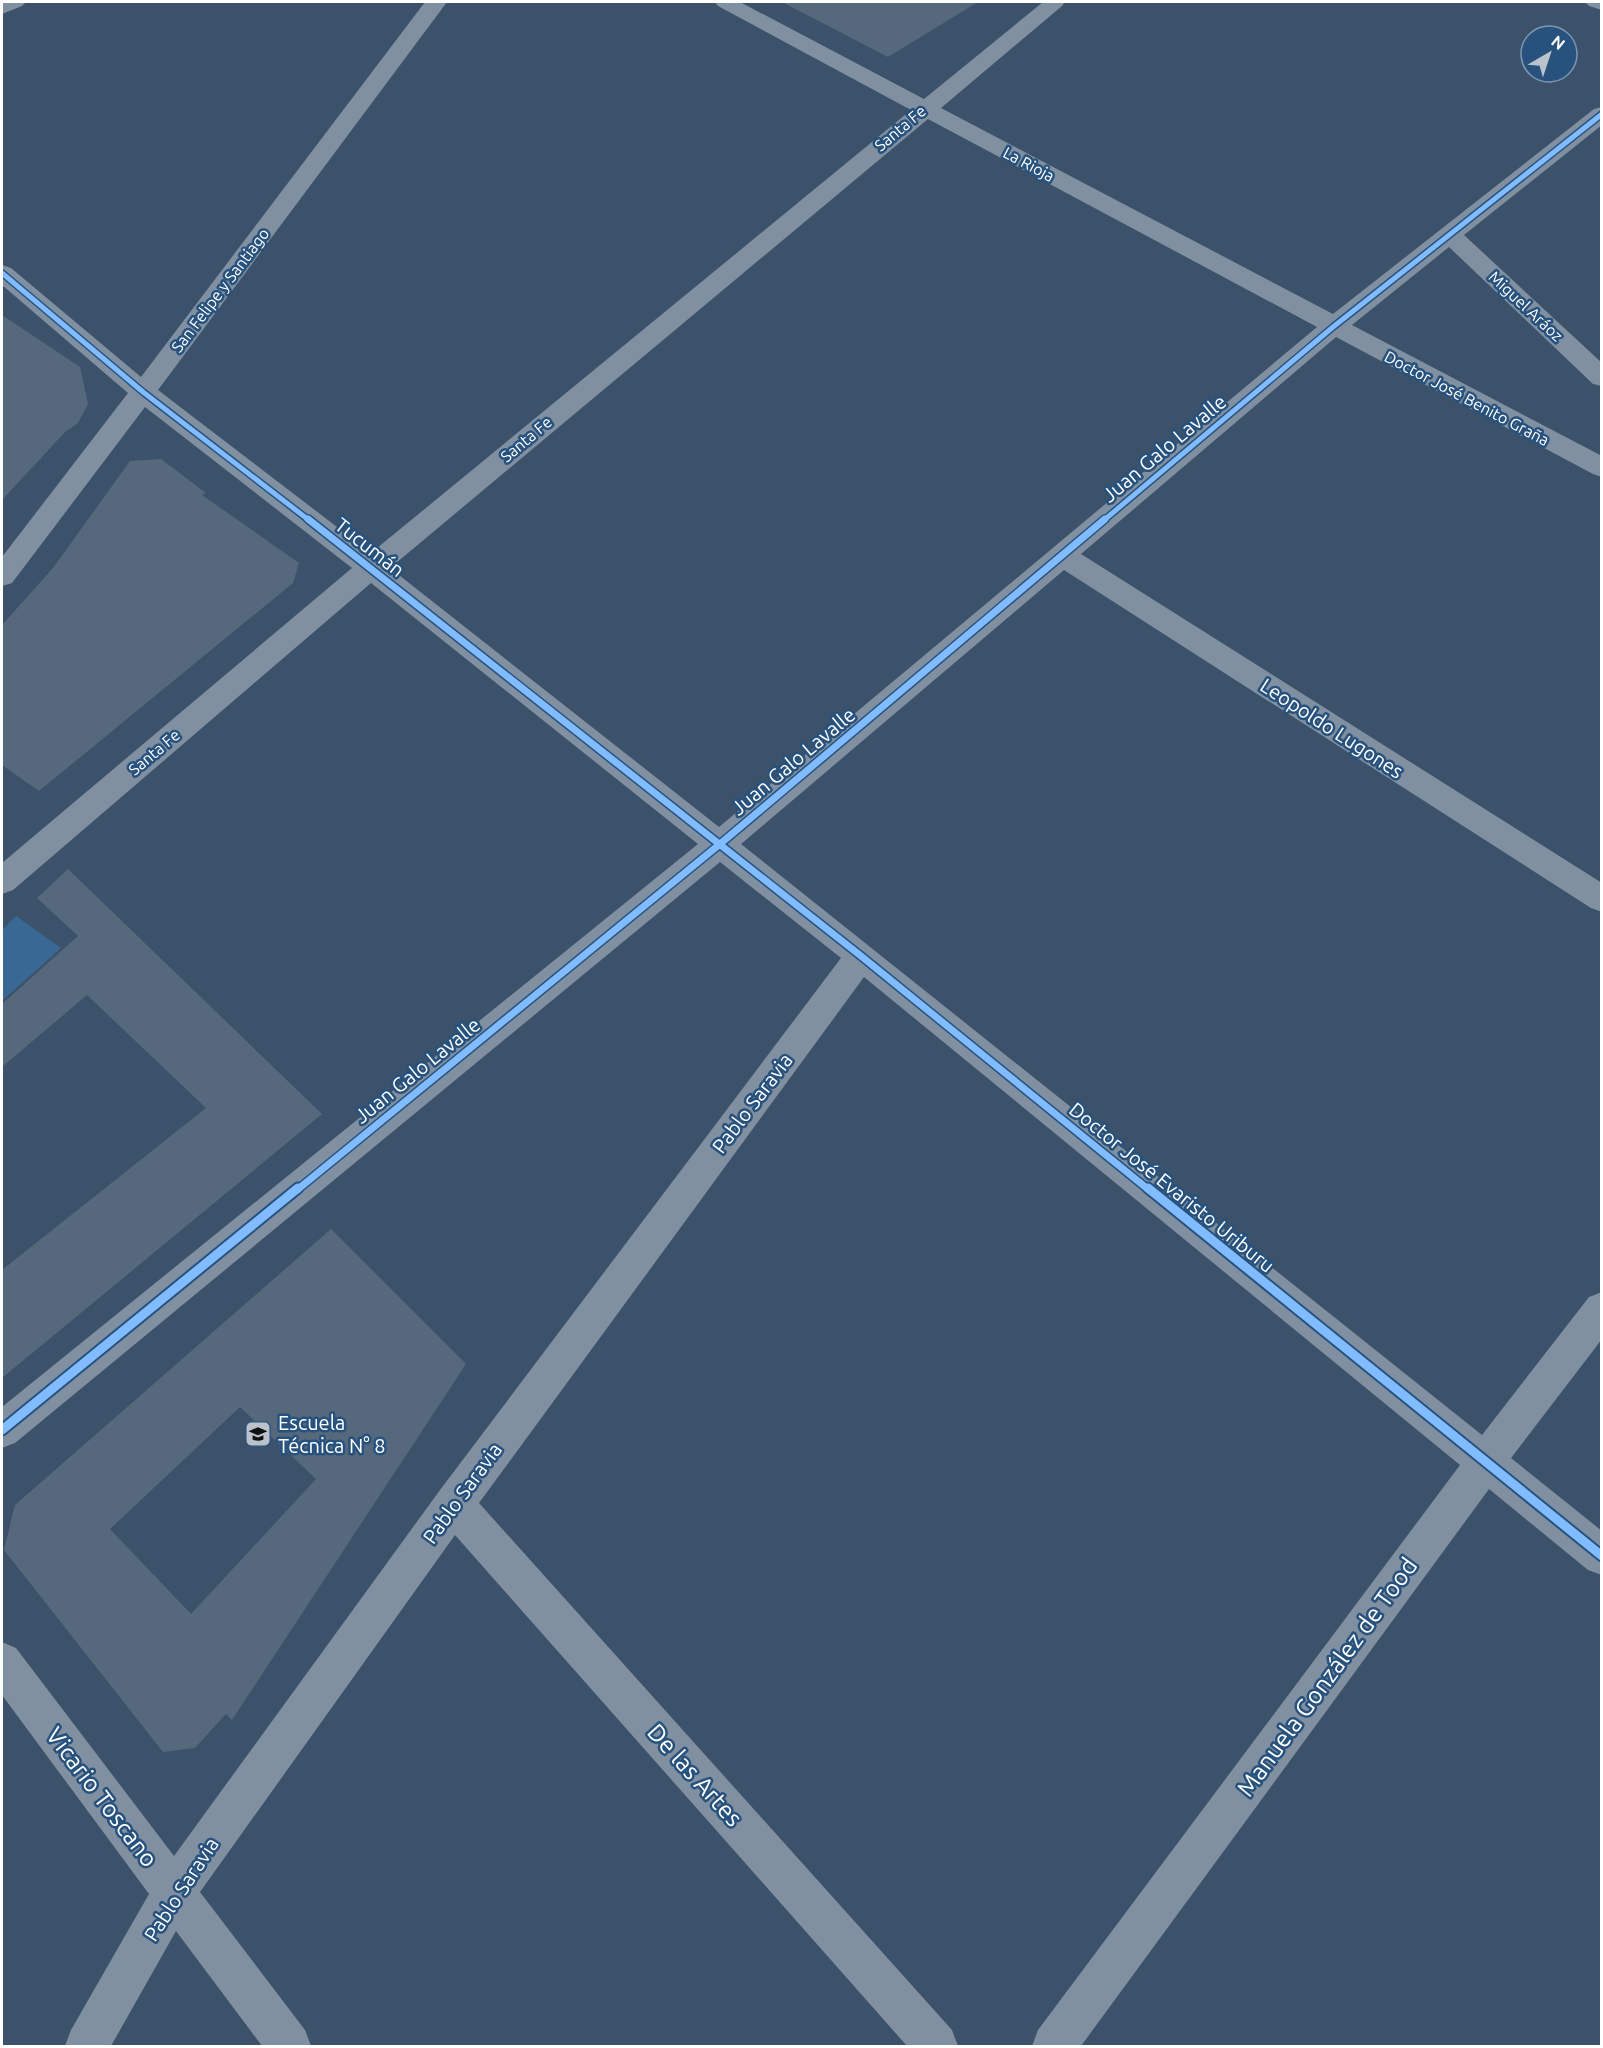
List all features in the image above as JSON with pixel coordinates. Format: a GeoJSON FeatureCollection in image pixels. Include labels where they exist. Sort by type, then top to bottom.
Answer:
{"type":"FeatureCollection","features":[{"type":"Feature","properties":{"kind":"street"},"geometry":{"type":"LineString","coordinates":[[2,8],[15,2]]}},
{"type":"Feature","properties":{"kind":"street","name":"San Felipe y Santiago"},"geometry":{"type":"LineString","coordinates":[[2,576],[436,2]]}},
{"type":"Feature","properties":{"kind":"street","name":"La Rioja"},"geometry":{"type":"LineString","coordinates":[[725,2],[1333,327]]}},
{"type":"Feature","properties":{"kind":"street","name":"Santa Fe"},"geometry":{"type":"LineString","coordinates":[[2,881],[371,568],[924,108],[1055,2]]}},
{"type":"Feature","properties":{"kind":"street"},"geometry":{"type":"LineString","coordinates":[[1596,2],[1602,4]]}},
{"type":"Feature","properties":{"kind":"street","name":"Juan Galo Lavalle"},"geometry":{"type":"LineString","coordinates":[[2,1430],[720,844],[1333,327],[1602,114]]}},
{"type":"Feature","properties":{"kind":"street","name":"Miguel Aráoz"},"geometry":{"type":"LineString","coordinates":[[1450,235],[1602,378]]}},
{"type":"Feature","properties":{"kind":"street","name":"Tucumán"},"geometry":{"type":"LineString","coordinates":[[2,273],[143,392],[371,568],[720,844]]}},
{"type":"Feature","properties":{"kind":"street","name":"Doctor José Benito Graña"},"geometry":{"type":"LineString","coordinates":[[1333,327],[1602,468]]}},
{"type":"Feature","properties":{"kind":"street","name":"Leopoldo Lugones"},"geometry":{"type":"LineString","coordinates":[[1063,556],[1602,899]]}},
{"type":"Feature","properties":{"kind":"street","name":"Doctor José Evaristo Uriburu"},"geometry":{"type":"LineString","coordinates":[[720,844],[1602,1556]]}},
{"type":"Feature","properties":{"kind":"street","name":"Pablo Saravia"},"geometry":{"type":"LineString","coordinates":[[87,2046],[174,1892],[454,1504],[861,956]]}},
{"type":"Feature","properties":{"kind":"street","name":"Manuela González de Tood"},"geometry":{"type":"LineString","coordinates":[[1054,2046],[1485,1462],[1602,1309]]}},
{"type":"Feature","properties":{"kind":"street","name":"De las Artes"},"geometry":{"type":"LineString","coordinates":[[454,1504],[936,2046]]}},
{"type":"Feature","properties":{"kind":"street","name":"Vicario Toscano"},"geometry":{"type":"LineString","coordinates":[[2,1662],[289,2046]]}},
{"type":"Feature","properties":{"kind":"shaded area"},"geometry":{"type":"Polygon","coordinates":[[[16,916],[61,948],[2,1001],[2,930],[16,916]]]}},
{"type":"Feature","properties":{"kind":"building"},"geometry":{"type":"Polygon","coordinates":[[[782,2],[978,2],[888,57],[782,2]]]}},
{"type":"Feature","properties":{"kind":"building"},"geometry":{"type":"Polygon","coordinates":[[[2,315],[80,367],[88,404],[78,423],[65,432],[2,500],[2,315]]]}},
{"type":"Feature","properties":{"kind":"building"},"geometry":{"type":"Polygon","coordinates":[[[161,459],[206,493],[202,495],[299,563],[293,583],[39,791],[2,765],[2,625],[53,568],[130,461],[161,459]]]}},
{"type":"Feature","properties":{"kind":"building"},"geometry":{"type":"Polygon","coordinates":[[[68,869],[322,1114],[2,1378],[2,1270],[206,1108],[87,995],[2,1067],[2,1004],[78,936],[37,898],[68,869]]]}},
{"type":"Feature","properties":{"kind":"building","name":"Escuela Técnica N° 8"},"geometry":{"type":"Polygon","coordinates":[[[331,1229],[466,1364],[232,1720],[226,1714],[195,1748],[163,1752],[4,1550],[15,1505],[331,1229]],[[240,1407],[110,1529],[191,1614],[316,1479],[240,1407]]]}},
{"type":"Feature","properties":{"kind":"cycle path"},"geometry":{"type":"LineString","coordinates":[[2,1430],[720,844],[1333,327],[1602,114]]}},
{"type":"Feature","properties":{"kind":"cycle path"},"geometry":{"type":"LineString","coordinates":[[2,273],[143,392],[371,568],[861,956],[1602,1556]]}},
{"type":"Feature","properties":{"kind":"place","name":"Escuela Técnica N° 8"},"geometry":{"type":"Point","coordinates":[258,1434]}}]}
